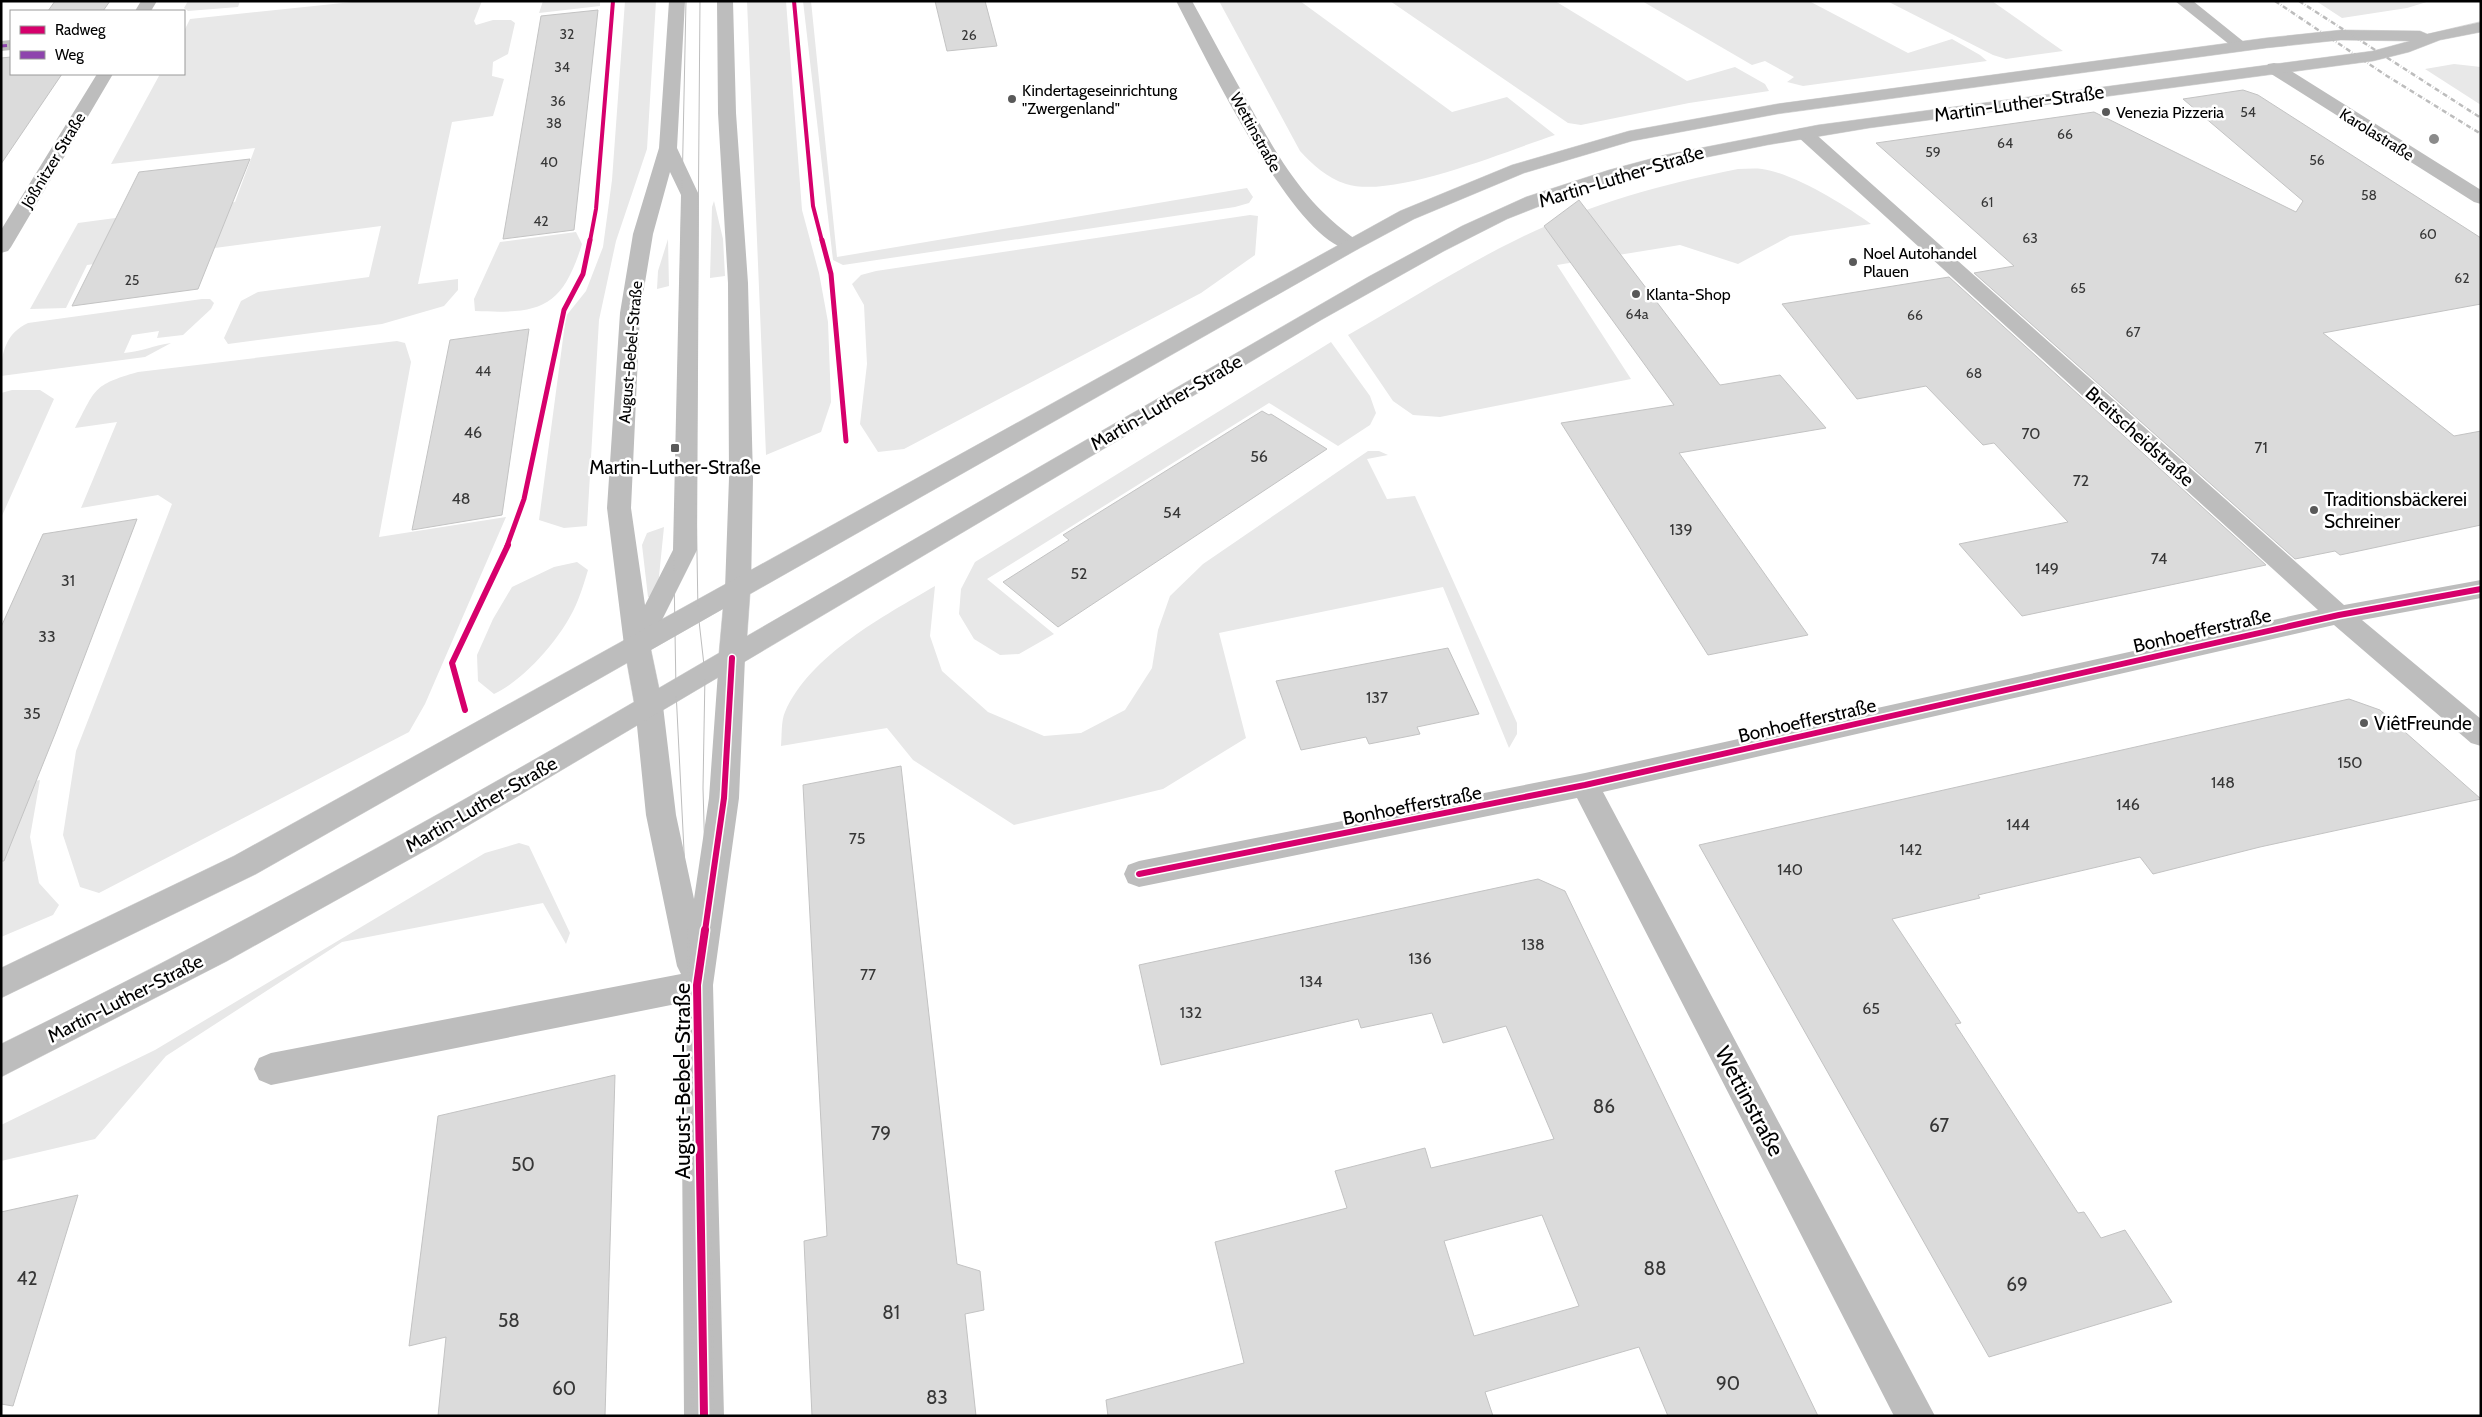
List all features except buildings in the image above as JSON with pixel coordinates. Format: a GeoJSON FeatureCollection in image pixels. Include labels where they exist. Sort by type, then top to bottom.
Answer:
{"type":"FeatureCollection","features":[{"type":"Feature","properties":{"kind":"street","name":"August-Bebel-Straße"},"geometry":{"type":"LineString","coordinates":[[677,1],[674,77],[668,148],[642,234],[630,313],[619,508],[637,645],[649,706],[661,815],[697,985]]}},
{"type":"Feature","properties":{"kind":"street"},"geometry":{"type":"LineString","coordinates":[[725,1],[727,113],[738,283],[741,478],[738,589]]}},
{"type":"Feature","properties":{"kind":"street","name":"Wettinstraße"},"geometry":{"type":"LineString","coordinates":[[1184,1],[1285,184],[1313,216],[1334,235],[1394,270]]}},
{"type":"Feature","properties":{"kind":"street","name":"Karolastraße"},"geometry":{"type":"LineString","coordinates":[[2183,1],[2241,46],[2274,68],[2481,198]]}},
{"type":"Feature","properties":{"kind":"street","name":"Martin-Luther-Straße"},"geometry":{"type":"LineString","coordinates":[[1,1061],[126,1000],[288,914],[516,785],[937,536],[1394,270],[1499,216],[1564,190],[1637,167],[1709,150],[1804,133],[2373,56],[2403,49],[2436,36],[2481,27]]}},
{"type":"Feature","properties":{"kind":"street","name":"Martin-Luther-Straße"},"geometry":{"type":"LineString","coordinates":[[1,984],[245,865],[1351,245],[1407,215],[1457,194],[1556,157],[1629,136],[1777,109],[2241,46],[2340,35],[2436,36]]}},
{"type":"Feature","properties":{"kind":"street","name":"Jößnitzer Straße"},"geometry":{"type":"LineString","coordinates":[[1,247],[104,75]]}},
{"type":"Feature","properties":{"kind":"street","name":"Breitscheidstraße"},"geometry":{"type":"LineString","coordinates":[[1777,109],[2338,615],[2481,735]]}},
{"type":"Feature","properties":{"kind":"street"},"geometry":{"type":"LineString","coordinates":[[637,645],[685,550],[690,195],[668,148]]}},
{"type":"Feature","properties":{"kind":"street","name":"August-Bebel-Straße"},"geometry":{"type":"LineString","coordinates":[[704,1416],[697,985],[724,798],[738,589]]}},
{"type":"Feature","properties":{"kind":"street","name":"Bonhoefferstraße"},"geometry":{"type":"LineString","coordinates":[[1139,874],[1586,785],[2338,615],[2481,589]]}},
{"type":"Feature","properties":{"kind":"street","name":"Wettinstraße"},"geometry":{"type":"LineString","coordinates":[[1586,785],[1915,1416]]}},
{"type":"Feature","properties":{"kind":"street"},"geometry":{"type":"LineString","coordinates":[[271,1069],[697,985]]}},
{"type":"Feature","properties":{"kind":"shaded area"},"geometry":{"type":"Polygon","coordinates":[[[188,1],[240,1],[238,7],[188,11],[184,8],[188,1]]]}},
{"type":"Feature","properties":{"kind":"shaded area"},"geometry":{"type":"Polygon","coordinates":[[[362,1],[482,1],[474,21],[476,25],[493,20],[511,20],[515,23],[508,54],[493,62],[492,76],[504,79],[493,116],[452,122],[418,284],[458,279],[458,290],[444,306],[382,324],[228,344],[224,338],[241,301],[258,292],[369,277],[381,226],[87,265],[66,308],[30,309],[78,223],[235,202],[255,148],[111,164],[159,75],[185,75],[185,29],[190,19],[362,1]]]}},
{"type":"Feature","properties":{"kind":"shaded area"},"geometry":{"type":"Polygon","coordinates":[[[543,1],[600,1],[600,6],[539,13],[543,1]]]}},
{"type":"Feature","properties":{"kind":"shaded area"},"geometry":{"type":"Polygon","coordinates":[[[625,1],[656,1],[647,149],[616,241],[599,320],[587,526],[564,528],[539,520],[566,316],[586,291],[603,247],[612,180],[625,1]]]}},
{"type":"Feature","properties":{"kind":"shaded area"},"geometry":{"type":"Polygon","coordinates":[[[747,1],[786,1],[802,210],[819,273],[828,322],[831,402],[821,432],[766,455],[747,1]]]}},
{"type":"Feature","properties":{"kind":"shaded area"},"geometry":{"type":"Polygon","coordinates":[[[803,1],[811,1],[837,257],[1247,188],[1253,197],[1249,203],[1235,207],[843,265],[833,260],[803,1]]]}},
{"type":"Feature","properties":{"kind":"shaded area"},"geometry":{"type":"Polygon","coordinates":[[[1219,1],[1300,1],[1452,112],[1507,97],[1555,135],[1450,171],[1420,179],[1392,185],[1366,187],[1346,184],[1321,170],[1300,151],[1219,1]]]}},
{"type":"Feature","properties":{"kind":"shaded area"},"geometry":{"type":"Polygon","coordinates":[[[1390,1],[1555,1],[1687,81],[1735,67],[1765,84],[1769,91],[1689,103],[1581,125],[1568,123],[1390,1]]]}},
{"type":"Feature","properties":{"kind":"shaded area"},"geometry":{"type":"Polygon","coordinates":[[[1642,1],[1809,1],[1908,53],[1952,39],[1987,61],[1803,86],[1787,82],[1794,77],[1765,61],[1752,65],[1642,1]]]}},
{"type":"Feature","properties":{"kind":"shaded area"},"geometry":{"type":"Polygon","coordinates":[[[1887,1],[1992,1],[2063,51],[2006,59],[1993,55],[1887,1]]]}},
{"type":"Feature","properties":{"kind":"shaded area"},"geometry":{"type":"Polygon","coordinates":[[[2316,1],[2430,1],[2407,8],[2342,18],[2316,1]]]}},
{"type":"Feature","properties":{"kind":"shaded area"},"geometry":{"type":"Polygon","coordinates":[[[2454,64],[2481,67],[2481,105],[2425,69],[2454,64]]]}},
{"type":"Feature","properties":{"kind":"shaded area"},"geometry":{"type":"Polygon","coordinates":[[[1738,169],[1762,169],[1803,183],[1833,199],[1871,224],[1790,236],[1738,264],[1680,245],[1557,265],[1631,379],[1440,417],[1413,415],[1393,401],[1348,335],[1472,263],[1540,228],[1595,207],[1652,189],[1738,169]]]}},
{"type":"Feature","properties":{"kind":"shaded area"},"geometry":{"type":"Polygon","coordinates":[[[714,201],[723,239],[725,276],[710,278],[712,207],[714,201]]]}},
{"type":"Feature","properties":{"kind":"shaded area"},"geometry":{"type":"Polygon","coordinates":[[[1250,215],[1258,216],[1255,255],[1201,293],[904,449],[878,452],[860,424],[867,364],[864,305],[852,284],[861,275],[876,271],[1250,215]]]}},
{"type":"Feature","properties":{"kind":"shaded area"},"geometry":{"type":"Polygon","coordinates":[[[576,232],[582,244],[566,282],[556,295],[545,303],[532,308],[497,312],[475,311],[474,299],[500,242],[576,232]]]}},
{"type":"Feature","properties":{"kind":"shaded area"},"geometry":{"type":"Polygon","coordinates":[[[668,239],[669,286],[657,289],[658,271],[668,239]]]}},
{"type":"Feature","properties":{"kind":"shaded area"},"geometry":{"type":"Polygon","coordinates":[[[210,299],[214,303],[211,309],[183,335],[157,338],[159,331],[132,335],[124,353],[171,343],[145,357],[1,376],[2,359],[6,345],[14,332],[28,323],[210,299]]]}},
{"type":"Feature","properties":{"kind":"shaded area"},"geometry":{"type":"Polygon","coordinates":[[[397,341],[405,343],[411,362],[379,537],[506,517],[425,704],[409,732],[99,893],[80,887],[63,835],[76,751],[172,504],[158,495],[81,508],[117,422],[75,428],[87,405],[97,390],[103,385],[138,372],[397,341]]]}},
{"type":"Feature","properties":{"kind":"shaded area"},"geometry":{"type":"Polygon","coordinates":[[[1331,342],[1370,396],[1376,413],[1370,425],[1338,446],[1269,403],[987,579],[1054,634],[1019,654],[1000,655],[974,639],[959,614],[961,589],[975,562],[1331,342]]]}},
{"type":"Feature","properties":{"kind":"shaded area"},"geometry":{"type":"Polygon","coordinates":[[[12,390],[40,390],[54,399],[1,518],[1,393],[12,390]]]}},
{"type":"Feature","properties":{"kind":"shaded area"},"geometry":{"type":"Polygon","coordinates":[[[1368,451],[1379,451],[1388,455],[1367,459],[1387,499],[1415,496],[1517,723],[1517,734],[1509,748],[1443,587],[1219,633],[1246,738],[1163,789],[1014,825],[913,760],[887,728],[781,746],[782,724],[785,712],[797,691],[812,672],[850,639],[935,586],[930,636],[942,671],[988,712],[1044,736],[1081,733],[1125,710],[1152,668],[1158,630],[1170,596],[1203,564],[1368,451]]]}},
{"type":"Feature","properties":{"kind":"shaded area"},"geometry":{"type":"Polygon","coordinates":[[[664,527],[657,596],[652,599],[648,597],[642,545],[647,533],[664,527]]]}},
{"type":"Feature","properties":{"kind":"shaded area"},"geometry":{"type":"Polygon","coordinates":[[[577,562],[588,570],[578,600],[564,627],[531,667],[519,678],[494,694],[478,681],[477,655],[493,619],[512,587],[554,567],[577,562]]]}},
{"type":"Feature","properties":{"kind":"shaded area"},"geometry":{"type":"Polygon","coordinates":[[[40,780],[30,837],[39,883],[59,905],[53,915],[1,937],[1,787],[40,780]]]}},
{"type":"Feature","properties":{"kind":"shaded area"},"geometry":{"type":"Polygon","coordinates":[[[519,843],[529,846],[570,933],[566,944],[543,903],[342,942],[166,1056],[95,1139],[1,1161],[1,1125],[155,1050],[485,853],[519,843]]]}},
{"type":"Feature","properties":{"kind":"tram line"},"geometry":{"type":"LineString","coordinates":[[686,1],[674,573],[676,691],[688,931]]}},
{"type":"Feature","properties":{"kind":"tram line"},"geometry":{"type":"LineString","coordinates":[[700,1],[696,495],[698,612],[705,674],[703,788],[707,931]]}},
{"type":"Feature","properties":{"kind":"tram line"},"geometry":{"type":"LineString","coordinates":[[688,930],[693,1416]]}},
{"type":"Feature","properties":{"kind":"tram line"},"geometry":{"type":"LineString","coordinates":[[707,930],[713,1416]]}},
{"type":"Feature","properties":{"kind":"railway"},"geometry":{"type":"LineString","coordinates":[[2275,1],[2387,76],[2481,134]]}},
{"type":"Feature","properties":{"kind":"railway"},"geometry":{"type":"LineString","coordinates":[[2299,1],[2481,118]]}},
{"type":"Feature","properties":{"kind":"marked path"},"geometry":{"type":"LineString","coordinates":[[1,46],[10,45]]}},
{"type":"Feature","properties":{"kind":"cycle path"},"geometry":{"type":"LineString","coordinates":[[465,710],[452,663],[514,532],[524,499],[564,310],[583,274],[596,209],[613,1]]}},
{"type":"Feature","properties":{"kind":"cycle path"},"geometry":{"type":"LineString","coordinates":[[794,1],[813,206],[831,274],[846,441]]}},
{"type":"Feature","properties":{"kind":"cycle path"},"geometry":{"type":"LineString","coordinates":[[1139,874],[1585,785],[2339,615],[2481,589]]}},
{"type":"Feature","properties":{"kind":"cycle path"},"geometry":{"type":"LineString","coordinates":[[704,1416],[697,985],[724,798],[732,658]]}},
{"type":"Feature","properties":{"kind":"place","name":"Kindertageseinrichtung \"Zwergenland\""},"geometry":{"type":"Point","coordinates":[1012,99]}},
{"type":"Feature","properties":{"kind":"place","name":"Venezia Pizzeria"},"geometry":{"type":"Point","coordinates":[2106,112]}},
{"type":"Feature","properties":{"kind":"place","name":"Noel Autohandel Plauen"},"geometry":{"type":"Point","coordinates":[1853,262]}},
{"type":"Feature","properties":{"kind":"place","name":"Klanta-Shop"},"geometry":{"type":"Point","coordinates":[1636,294]}},
{"type":"Feature","properties":{"kind":"place","name":"Martin-Luther-Straße"},"geometry":{"type":"Point","coordinates":[675,448]}},
{"type":"Feature","properties":{"kind":"place","name":"Traditionsbäckerei Schreiner"},"geometry":{"type":"Point","coordinates":[2314,510]}},
{"type":"Feature","properties":{"kind":"place","name":"ViêtFreunde"},"geometry":{"type":"Point","coordinates":[2364,723]}}]}
